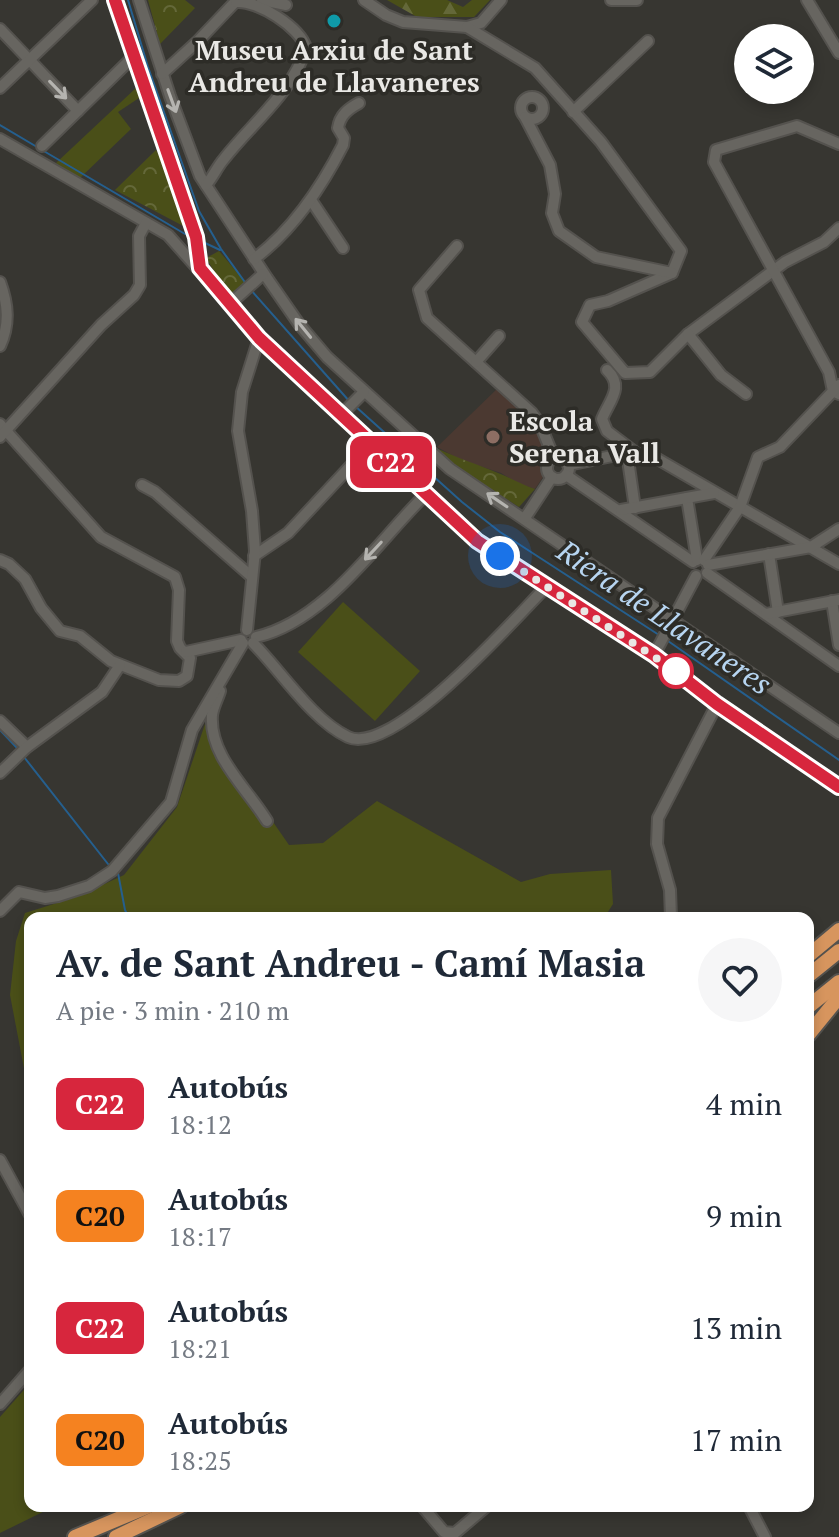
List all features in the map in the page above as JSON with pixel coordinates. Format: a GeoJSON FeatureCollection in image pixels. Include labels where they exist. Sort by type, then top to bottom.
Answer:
{"type":"FeatureCollection","features":[{"type":"Feature","properties":{"kind":"highway"},"geometry":{"type":"LineString","coordinates":[[814,951],[839,930]]}},
{"type":"Feature","properties":{"kind":"highway"},"geometry":{"type":"LineString","coordinates":[[814,971],[839,951]]}},
{"type":"Feature","properties":{"kind":"highway"},"geometry":{"type":"LineString","coordinates":[[814,1002],[839,982]]}},
{"type":"Feature","properties":{"kind":"highway"},"geometry":{"type":"LineString","coordinates":[[814,1028],[839,997]]}},
{"type":"Feature","properties":{"kind":"highway"},"geometry":{"type":"LineString","coordinates":[[75,1537],[135,1512]]}},
{"type":"Feature","properties":{"kind":"highway"},"geometry":{"type":"LineString","coordinates":[[116,1537],[168,1512]]}},
{"type":"Feature","properties":{"kind":"street"},"geometry":{"type":"LineString","coordinates":[[0,88],[92,0]]}},
{"type":"Feature","properties":{"kind":"street"},"geometry":{"type":"LineString","coordinates":[[115,0],[196,237],[200,268]]}},
{"type":"Feature","properties":{"kind":"street"},"geometry":{"type":"LineString","coordinates":[[139,0],[162,74],[200,176],[263,274],[327,357],[450,469],[839,733]]}},
{"type":"Feature","properties":{"kind":"street"},"geometry":{"type":"LineString","coordinates":[[262,0],[286,5]]}},
{"type":"Feature","properties":{"kind":"street"},"geometry":{"type":"LineString","coordinates":[[364,0],[403,22],[467,27],[481,23],[501,0]]}},
{"type":"Feature","properties":{"kind":"street"},"geometry":{"type":"LineString","coordinates":[[611,0],[637,0]]}},
{"type":"Feature","properties":{"kind":"street"},"geometry":{"type":"LineString","coordinates":[[807,0],[839,53]]}},
{"type":"Feature","properties":{"kind":"street"},"geometry":{"type":"LineString","coordinates":[[162,74],[236,1],[255,5],[297,31],[306,48],[303,58],[278,96],[223,160],[206,185]]}},
{"type":"Feature","properties":{"kind":"street"},"geometry":{"type":"LineString","coordinates":[[467,27],[535,68],[601,142],[681,251],[672,273],[608,301],[590,305],[582,322],[625,373],[650,372],[688,334],[774,271],[824,242],[839,228]]}},
{"type":"Feature","properties":{"kind":"street"},"geometry":{"type":"LineString","coordinates":[[0,29],[78,111]]}},
{"type":"Feature","properties":{"kind":"street"},"geometry":{"type":"LineString","coordinates":[[573,112],[648,41]]}},
{"type":"Feature","properties":{"kind":"street"},"geometry":{"type":"LineString","coordinates":[[42,146],[135,55]]}},
{"type":"Feature","properties":{"kind":"street"},"geometry":{"type":"LineString","coordinates":[[525,117],[533,119],[540,116],[547,96],[554,90]]}},
{"type":"Feature","properties":{"kind":"street"},"geometry":{"type":"LineString","coordinates":[[543,104],[534,97],[526,99],[521,109],[550,165],[555,194],[552,213],[559,231],[596,257],[672,273]]}},
{"type":"Feature","properties":{"kind":"street"},"geometry":{"type":"LineString","coordinates":[[254,259],[311,200],[326,178],[343,145],[344,138],[338,128],[341,119],[346,111],[359,103]]}},
{"type":"Feature","properties":{"kind":"street"},"geometry":{"type":"LineString","coordinates":[[654,655],[701,566],[740,507],[758,457],[780,447],[837,390],[714,162],[716,150],[797,126],[839,144]]}},
{"type":"Feature","properties":{"kind":"street"},"geometry":{"type":"LineString","coordinates":[[0,139],[168,235],[259,338],[477,541],[654,655],[717,704],[839,787]]}},
{"type":"Feature","properties":{"kind":"street"},"geometry":{"type":"LineString","coordinates":[[311,200],[343,248]]}},
{"type":"Feature","properties":{"kind":"street"},"geometry":{"type":"LineString","coordinates":[[0,560],[25,579],[52,625],[68,635],[80,636],[120,665],[159,680],[179,681],[187,676],[191,665],[177,641],[179,590],[175,577],[101,537],[2,431],[101,325],[134,295],[140,285],[139,236],[146,223]]}},
{"type":"Feature","properties":{"kind":"street"},"geometry":{"type":"LineString","coordinates":[[457,246],[419,290],[427,318],[532,413],[554,458]]}},
{"type":"Feature","properties":{"kind":"street"},"geometry":{"type":"LineString","coordinates":[[231,303],[263,274]]}},
{"type":"Feature","properties":{"kind":"street"},"geometry":{"type":"LineString","coordinates":[[0,282],[7,301],[8,321],[0,346]]}},
{"type":"Feature","properties":{"kind":"street"},"geometry":{"type":"LineString","coordinates":[[688,334],[721,375],[746,394]]}},
{"type":"Feature","properties":{"kind":"street"},"geometry":{"type":"LineString","coordinates":[[476,362],[499,336]]}},
{"type":"Feature","properties":{"kind":"street"},"geometry":{"type":"LineString","coordinates":[[0,911],[19,892],[45,898],[58,896],[89,886],[112,871],[171,802],[192,730],[248,638],[254,556],[252,511],[238,431],[242,392],[259,338]]}},
{"type":"Feature","properties":{"kind":"street"},"geometry":{"type":"LineString","coordinates":[[607,370],[616,386],[614,397],[602,419],[607,431],[632,453],[635,508]]}},
{"type":"Feature","properties":{"kind":"street"},"geometry":{"type":"LineString","coordinates":[[340,416],[364,392]]}},
{"type":"Feature","properties":{"kind":"street"},"geometry":{"type":"LineString","coordinates":[[254,556],[288,533],[371,444]]}},
{"type":"Feature","properties":{"kind":"street"},"geometry":{"type":"LineString","coordinates":[[554,458],[547,467],[552,477],[559,479],[567,470],[632,453],[649,454],[839,564]]}},
{"type":"Feature","properties":{"kind":"street"},"geometry":{"type":"LineString","coordinates":[[554,458],[563,459],[567,470],[766,614],[833,656],[839,666]]}},
{"type":"Feature","properties":{"kind":"street"},"geometry":{"type":"LineString","coordinates":[[525,518],[552,477]]}},
{"type":"Feature","properties":{"kind":"street"},"geometry":{"type":"LineString","coordinates":[[142,485],[155,492],[252,577]]}},
{"type":"Feature","properties":{"kind":"street"},"geometry":{"type":"LineString","coordinates":[[621,510],[714,493]]}},
{"type":"Feature","properties":{"kind":"street"},"geometry":{"type":"LineString","coordinates":[[186,652],[271,632],[302,615],[331,594],[426,494]]}},
{"type":"Feature","properties":{"kind":"street"},"geometry":{"type":"LineString","coordinates":[[687,498],[701,566]]}},
{"type":"Feature","properties":{"kind":"street"},"geometry":{"type":"LineString","coordinates":[[701,566],[811,547],[839,529]]}},
{"type":"Feature","properties":{"kind":"street"},"geometry":{"type":"LineString","coordinates":[[769,554],[778,612]]}},
{"type":"Feature","properties":{"kind":"street"},"geometry":{"type":"LineString","coordinates":[[248,638],[317,713],[348,737],[365,740],[389,730],[441,694],[546,587]]}},
{"type":"Feature","properties":{"kind":"street"},"geometry":{"type":"LineString","coordinates":[[766,614],[836,601],[839,645]]}},
{"type":"Feature","properties":{"kind":"street"},"geometry":{"type":"LineString","coordinates":[[0,773],[27,747],[96,697],[120,665]]}},
{"type":"Feature","properties":{"kind":"street"},"geometry":{"type":"LineString","coordinates":[[225,677],[212,713],[215,742],[267,821]]}},
{"type":"Feature","properties":{"kind":"street"},"geometry":{"type":"LineString","coordinates":[[671,912],[670,890],[657,844],[658,818],[717,704]]}},
{"type":"Feature","properties":{"kind":"street"},"geometry":{"type":"LineString","coordinates":[[0,721],[27,747]]}},
{"type":"Feature","properties":{"kind":"street"},"geometry":{"type":"LineString","coordinates":[[0,1160],[24,1204]]}},
{"type":"Feature","properties":{"kind":"street"},"geometry":{"type":"LineString","coordinates":[[0,1404],[24,1377]]}},
{"type":"Feature","properties":{"kind":"street"},"geometry":{"type":"LineString","coordinates":[[427,1512],[444,1532],[455,1533],[480,1512]]}},
{"type":"Feature","properties":{"kind":"street"},"geometry":{"type":"LineString","coordinates":[[752,1512],[765,1537]]}},
{"type":"Feature","properties":{"kind":"shaded area","name":"Escola Serena Vall"},"geometry":{"type":"Polygon","coordinates":[[[498,388],[534,427],[548,456],[544,462],[543,477],[535,489],[501,473],[461,460],[437,447],[498,388]]]}},
{"type":"Feature","properties":{"kind":"green space"},"geometry":{"type":"Polygon","coordinates":[[[148,0],[185,0],[195,8],[160,44],[148,0]]]}},
{"type":"Feature","properties":{"kind":"green space"},"geometry":{"type":"Polygon","coordinates":[[[387,0],[447,0],[463,7],[472,0],[490,0],[474,17],[417,17],[387,0]]]}},
{"type":"Feature","properties":{"kind":"green space"},"geometry":{"type":"Polygon","coordinates":[[[137,87],[139,98],[118,112],[131,129],[80,178],[56,163],[137,87]]]}},
{"type":"Feature","properties":{"kind":"green space"},"geometry":{"type":"Polygon","coordinates":[[[156,150],[167,170],[189,229],[115,190],[156,150]]]}},
{"type":"Feature","properties":{"kind":"green space"},"geometry":{"type":"Polygon","coordinates":[[[219,251],[246,283],[232,293],[206,258],[219,251]]]}},
{"type":"Feature","properties":{"kind":"green space"},"geometry":{"type":"Polygon","coordinates":[[[436,448],[535,489],[519,507],[456,467],[436,448]]]}},
{"type":"Feature","properties":{"kind":"green space"},"geometry":{"type":"Polygon","coordinates":[[[343,602],[420,671],[375,721],[298,652],[343,602]]]}},
{"type":"Feature","properties":{"kind":"green space"},"geometry":{"type":"Polygon","coordinates":[[[205,724],[289,845],[323,843],[377,801],[521,882],[550,874],[611,870],[613,904],[608,912],[28,912],[76,897],[124,875],[177,807],[205,724]]]}},
{"type":"Feature","properties":{"kind":"green space"},"geometry":{"type":"Polygon","coordinates":[[[24,916],[24,1068],[10,995],[16,941],[24,916]]]}},
{"type":"Feature","properties":{"kind":"green space"},"geometry":{"type":"Polygon","coordinates":[[[24,1390],[24,1512],[43,1512],[0,1533],[0,1417],[24,1390]]]}},
{"type":"Feature","properties":{"kind":"waterway","name":"Riera de Llavaneres"},"geometry":{"type":"LineString","coordinates":[[128,0],[148,67],[199,211],[247,285]]}},
{"type":"Feature","properties":{"kind":"waterway"},"geometry":{"type":"LineString","coordinates":[[0,125],[37,147]]}},
{"type":"Feature","properties":{"kind":"waterway"},"geometry":{"type":"LineString","coordinates":[[42,150],[185,234]]}},
{"type":"Feature","properties":{"kind":"waterway"},"geometry":{"type":"LineString","coordinates":[[203,242],[220,250]]}},
{"type":"Feature","properties":{"kind":"waterway","name":"Riera de Llavaneres"},"geometry":{"type":"LineString","coordinates":[[251,290],[350,402]]}},
{"type":"Feature","properties":{"kind":"waterway","name":"Riera de Llavaneres"},"geometry":{"type":"LineString","coordinates":[[355,406],[500,532],[659,635]]}},
{"type":"Feature","properties":{"kind":"waterway","name":"Riera de Llavaneres"},"geometry":{"type":"LineString","coordinates":[[668,641],[839,760]]}},
{"type":"Feature","properties":{"kind":"waterway"},"geometry":{"type":"LineString","coordinates":[[0,730],[18,749]]}},
{"type":"Feature","properties":{"kind":"waterway"},"geometry":{"type":"LineString","coordinates":[[24,757],[108,864]]}},
{"type":"Feature","properties":{"kind":"waterway"},"geometry":{"type":"LineString","coordinates":[[118,873],[126,912]]}},
{"type":"Feature","properties":{"kind":"bus line","name":"C22"},"geometry":{"type":"LineString","coordinates":[[115,0],[196,237],[200,268],[259,338],[477,541],[654,655],[717,704],[839,787]]}},
{"type":"Feature","properties":{"kind":"place","name":"Museu Arxiu de Sant Andreu de Llavaneres"},"geometry":{"type":"Point","coordinates":[334,21]}},
{"type":"Feature","properties":{"kind":"place","name":"Escola Serena Vall"},"geometry":{"type":"Point","coordinates":[493,437]}},
{"type":"Feature","properties":{"kind":"route"},"geometry":{"type":"LineString","coordinates":[[500,556],[676,671]]}}]}
